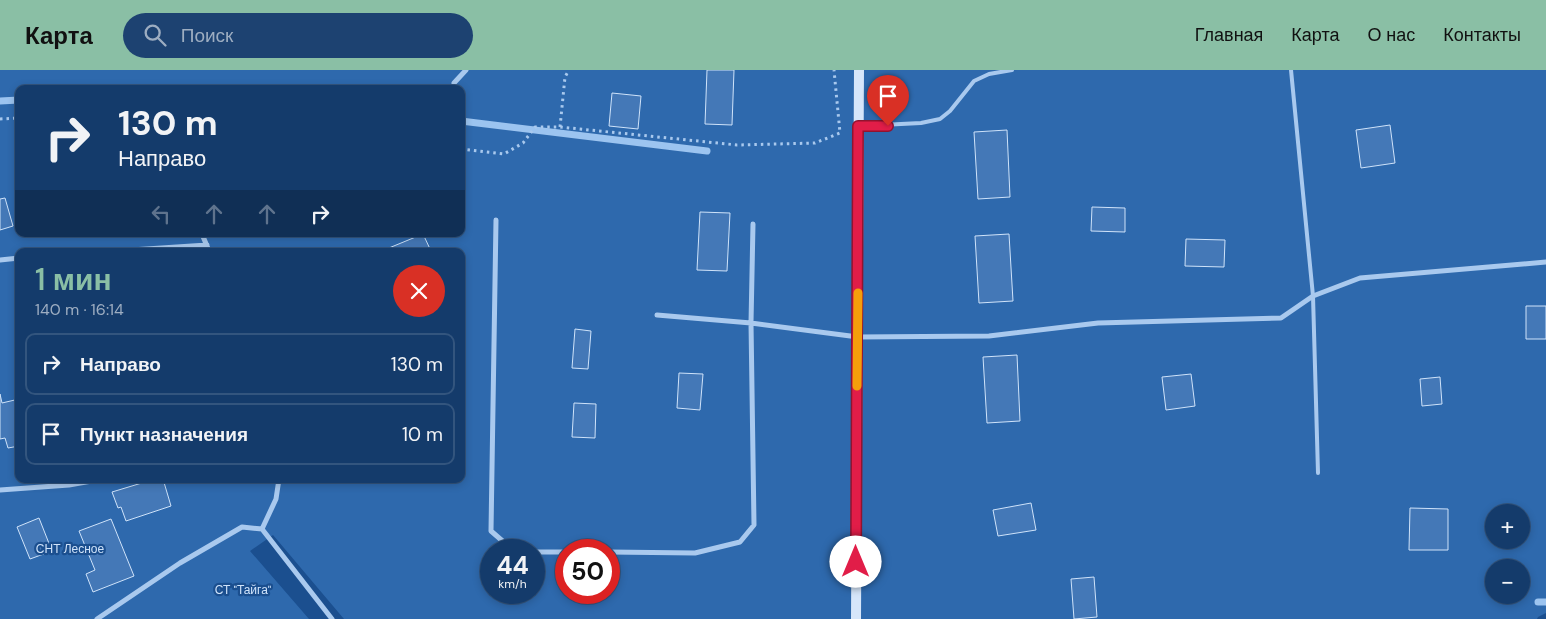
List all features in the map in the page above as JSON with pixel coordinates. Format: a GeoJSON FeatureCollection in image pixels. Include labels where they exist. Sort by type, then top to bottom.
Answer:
{"type":"FeatureCollection","features":[{"type":"Feature","properties":{"kind":"main road"},"geometry":{"type":"LineString","coordinates":[[856,619],[859,70]]}},
{"type":"Feature","properties":{"kind":"street"},"geometry":{"type":"LineString","coordinates":[[454,83],[466,70]]}},
{"type":"Feature","properties":{"kind":"street"},"geometry":{"type":"LineString","coordinates":[[496,220],[491,531],[500,539]]}},
{"type":"Feature","properties":{"kind":"street"},"geometry":{"type":"LineString","coordinates":[[620,552],[695,553],[740,542],[754,525],[751,323],[753,224]]}},
{"type":"Feature","properties":{"kind":"street"},"geometry":{"type":"LineString","coordinates":[[203,237],[208,248]]}},
{"type":"Feature","properties":{"kind":"street"},"geometry":{"type":"LineString","coordinates":[[162,248],[207,245]]}},
{"type":"Feature","properties":{"kind":"street"},"geometry":{"type":"LineString","coordinates":[[0,260],[15,258]]}},
{"type":"Feature","properties":{"kind":"street"},"geometry":{"type":"LineString","coordinates":[[657,315],[751,323],[858,337],[989,336],[1098,323],[1281,318],[1313,296],[1360,278],[1546,262]]}},
{"type":"Feature","properties":{"kind":"street"},"geometry":{"type":"LineString","coordinates":[[0,490],[80,483]]}},
{"type":"Feature","properties":{"kind":"street"},"geometry":{"type":"LineString","coordinates":[[262,529],[276,499],[278,483]]}},
{"type":"Feature","properties":{"kind":"street"},"geometry":{"type":"LineString","coordinates":[[97,619],[180,563],[242,527],[262,529],[332,619]]}},
{"type":"Feature","properties":{"kind":"lane"},"geometry":{"type":"LineString","coordinates":[[858,126],[922,123],[940,119],[950,111],[974,81],[989,74],[1012,70]]}},
{"type":"Feature","properties":{"kind":"lane"},"geometry":{"type":"LineString","coordinates":[[1291,70],[1313,296],[1318,473]]}},
{"type":"Feature","properties":{"kind":"path"},"geometry":{"type":"LineString","coordinates":[[560,127],[564,76],[569,70]]}},
{"type":"Feature","properties":{"kind":"path"},"geometry":{"type":"LineString","coordinates":[[465,149],[504,154],[523,143],[535,127],[560,127],[737,145],[815,143],[840,133],[834,70]]}},
{"type":"Feature","properties":{"kind":"path"},"geometry":{"type":"LineString","coordinates":[[0,119],[15,118]]}},
{"type":"Feature","properties":{"kind":"green space"},"geometry":{"type":"Polygon","coordinates":[[[0,70],[1546,70],[1546,613],[1537,619],[344,619],[273,535],[250,551],[309,619],[0,619],[0,70]]]}},
{"type":"Feature","properties":{"kind":"building"},"geometry":{"type":"Polygon","coordinates":[[[707,70],[734,70],[732,125],[705,124],[707,70]]]}},
{"type":"Feature","properties":{"kind":"building"},"geometry":{"type":"Polygon","coordinates":[[[612,93],[641,96],[638,129],[609,126],[612,93]]]}},
{"type":"Feature","properties":{"kind":"building"},"geometry":{"type":"Polygon","coordinates":[[[1390,125],[1395,163],[1361,168],[1356,130],[1390,125]]]}},
{"type":"Feature","properties":{"kind":"building"},"geometry":{"type":"Polygon","coordinates":[[[1007,130],[1010,197],[978,199],[974,132],[1007,130]]]}},
{"type":"Feature","properties":{"kind":"building"},"geometry":{"type":"Polygon","coordinates":[[[5,198],[13,226],[0,230],[0,199],[5,198]]]}},
{"type":"Feature","properties":{"kind":"building"},"geometry":{"type":"Polygon","coordinates":[[[1092,207],[1125,208],[1125,232],[1091,231],[1092,207]]]}},
{"type":"Feature","properties":{"kind":"building"},"geometry":{"type":"Polygon","coordinates":[[[700,212],[730,213],[727,271],[697,270],[700,212]]]}},
{"type":"Feature","properties":{"kind":"building"},"geometry":{"type":"Polygon","coordinates":[[[1009,234],[1013,301],[979,303],[975,236],[1009,234]]]}},
{"type":"Feature","properties":{"kind":"building"},"geometry":{"type":"Polygon","coordinates":[[[416,237],[424,237],[430,248],[389,248],[416,237]]]}},
{"type":"Feature","properties":{"kind":"building"},"geometry":{"type":"Polygon","coordinates":[[[1186,239],[1225,240],[1224,267],[1185,266],[1186,239]]]}},
{"type":"Feature","properties":{"kind":"building"},"geometry":{"type":"Polygon","coordinates":[[[1526,306],[1546,306],[1546,339],[1526,339],[1526,306]]]}},
{"type":"Feature","properties":{"kind":"building"},"geometry":{"type":"Polygon","coordinates":[[[575,329],[591,331],[588,369],[572,368],[575,329]]]}},
{"type":"Feature","properties":{"kind":"building"},"geometry":{"type":"Polygon","coordinates":[[[1017,355],[1020,421],[987,423],[983,357],[1017,355]]]}},
{"type":"Feature","properties":{"kind":"building"},"geometry":{"type":"Polygon","coordinates":[[[679,373],[703,374],[700,410],[677,408],[679,373]]]}},
{"type":"Feature","properties":{"kind":"building"},"geometry":{"type":"Polygon","coordinates":[[[1191,374],[1195,406],[1166,410],[1162,377],[1191,374]]]}},
{"type":"Feature","properties":{"kind":"building"},"geometry":{"type":"Polygon","coordinates":[[[1440,377],[1442,404],[1422,406],[1420,379],[1440,377]]]}},
{"type":"Feature","properties":{"kind":"building"},"geometry":{"type":"Polygon","coordinates":[[[0,394],[2,403],[15,400],[15,447],[8,448],[5,438],[0,439],[0,394]]]}},
{"type":"Feature","properties":{"kind":"building"},"geometry":{"type":"Polygon","coordinates":[[[574,403],[596,404],[595,438],[572,437],[574,403]]]}},
{"type":"Feature","properties":{"kind":"building"},"geometry":{"type":"Polygon","coordinates":[[[142,483],[164,483],[171,506],[126,521],[121,507],[118,508],[112,492],[142,483]]]}},
{"type":"Feature","properties":{"kind":"building"},"geometry":{"type":"Polygon","coordinates":[[[1031,503],[1036,530],[998,536],[993,510],[1031,503]]]}},
{"type":"Feature","properties":{"kind":"building"},"geometry":{"type":"Polygon","coordinates":[[[1410,508],[1448,509],[1448,550],[1409,550],[1410,508]]]}},
{"type":"Feature","properties":{"kind":"building"},"geometry":{"type":"Polygon","coordinates":[[[39,518],[52,551],[30,559],[17,527],[39,518]]]}},
{"type":"Feature","properties":{"kind":"building"},"geometry":{"type":"Polygon","coordinates":[[[111,519],[134,576],[93,592],[86,574],[95,570],[79,531],[111,519]]]}},
{"type":"Feature","properties":{"kind":"building"},"geometry":{"type":"Polygon","coordinates":[[[1094,577],[1097,617],[1074,619],[1071,579],[1094,577]]]}},
{"type":"Feature","properties":{"kind":"waterway"},"geometry":{"type":"LineString","coordinates":[[0,101],[15,100]]}},
{"type":"Feature","properties":{"kind":"waterway"},"geometry":{"type":"LineString","coordinates":[[465,121],[707,151]]}},
{"type":"Feature","properties":{"kind":"waterway"},"geometry":{"type":"LineString","coordinates":[[1538,602],[1546,602]]}},
{"type":"Feature","properties":{"kind":"slow traffic"},"geometry":{"type":"LineString","coordinates":[[857,386],[858,293]]}},
{"type":"Feature","properties":{"kind":"route"},"geometry":{"type":"LineString","coordinates":[[856,562],[858,126],[888,126]]}},
{"type":"Feature","properties":{"kind":"park label","name":"СНТ Лесное"},"geometry":{"type":"Point","coordinates":[70,549]}},
{"type":"Feature","properties":{"kind":"park label","name":"СТ \"Тайга\""},"geometry":{"type":"Point","coordinates":[243,590]}}]}
